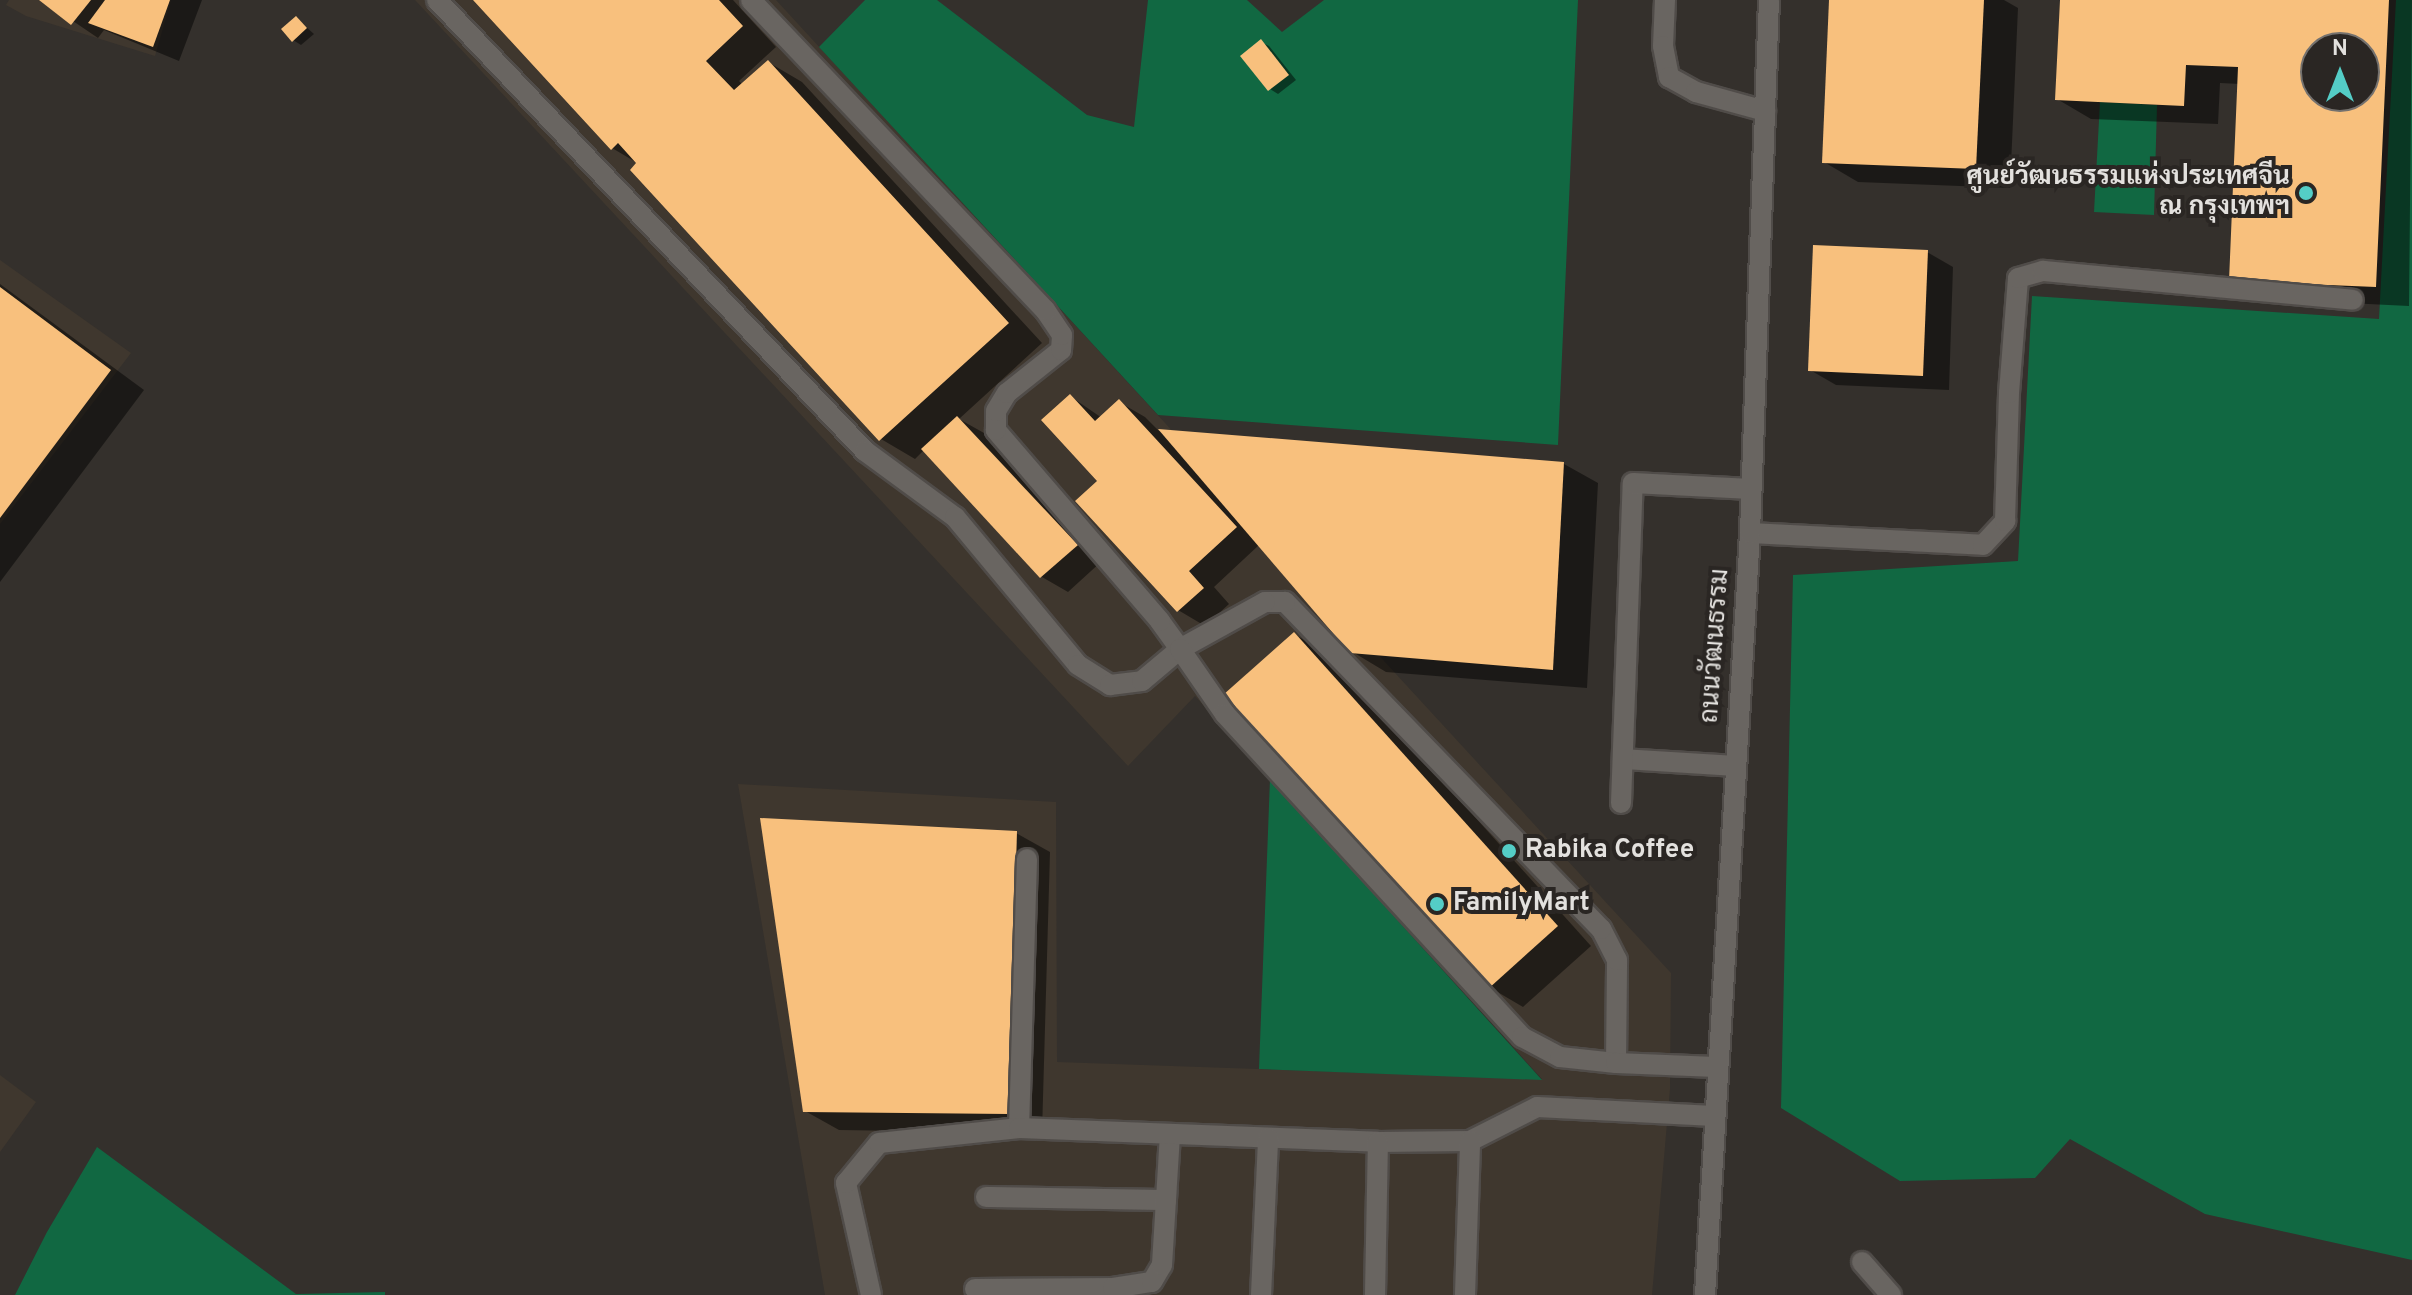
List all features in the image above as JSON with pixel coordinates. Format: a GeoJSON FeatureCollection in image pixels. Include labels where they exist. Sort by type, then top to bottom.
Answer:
{"type":"FeatureCollection","features":[{"type":"Feature","properties":{"kind":"street"},"geometry":{"type":"LineString","coordinates":[[437,0],[865,451],[955,517],[1078,665],[1110,685],[1142,681],[1180,649],[1265,602],[1285,602],[1601,929],[1617,960],[1616,1063]]}},
{"type":"Feature","properties":{"kind":"street"},"geometry":{"type":"LineString","coordinates":[[751,0],[1045,310],[1062,335],[1061,350],[1007,393],[996,411],[996,430],[1160,621],[1225,714],[1522,1037],[1560,1057],[1616,1063],[1716,1067]]}},
{"type":"Feature","properties":{"kind":"street"},"geometry":{"type":"LineString","coordinates":[[1665,0],[1663,46],[1669,77],[1696,92],[1765,111]]}},
{"type":"Feature","properties":{"kind":"street","name":"ถนนวัฒนธรรม"},"geometry":{"type":"LineString","coordinates":[[1705,1295],[1716,1067],[1750,533],[1769,0]]}},
{"type":"Feature","properties":{"kind":"street"},"geometry":{"type":"LineString","coordinates":[[1750,533],[1983,545],[2005,521],[2009,393],[2018,278],[2043,271],[2353,300]]}},
{"type":"Feature","properties":{"kind":"street"},"geometry":{"type":"LineString","coordinates":[[1621,803],[1633,483],[1751,489]]}},
{"type":"Feature","properties":{"kind":"street"},"geometry":{"type":"LineString","coordinates":[[1623,759],[1734,766]]}},
{"type":"Feature","properties":{"kind":"street"},"geometry":{"type":"LineString","coordinates":[[1019,1128],[1027,859]]}},
{"type":"Feature","properties":{"kind":"street"},"geometry":{"type":"LineString","coordinates":[[871,1295],[846,1183],[879,1143],[1019,1128],[1378,1142],[1470,1141],[1537,1107],[1714,1116]]}},
{"type":"Feature","properties":{"kind":"street"},"geometry":{"type":"LineString","coordinates":[[975,1289],[1113,1288],[1152,1282],[1162,1265],[1170,1134]]}},
{"type":"Feature","properties":{"kind":"street"},"geometry":{"type":"LineString","coordinates":[[1261,1295],[1268,1138]]}},
{"type":"Feature","properties":{"kind":"street"},"geometry":{"type":"LineString","coordinates":[[1465,1295],[1470,1141]]}},
{"type":"Feature","properties":{"kind":"street"},"geometry":{"type":"LineString","coordinates":[[1375,1295],[1378,1142]]}},
{"type":"Feature","properties":{"kind":"street"},"geometry":{"type":"LineString","coordinates":[[986,1197],[1166,1200]]}},
{"type":"Feature","properties":{"kind":"street"},"geometry":{"type":"LineString","coordinates":[[1862,1262],[1891,1295]]}},
{"type":"Feature","properties":{"kind":"shaded area"},"geometry":{"type":"Polygon","coordinates":[[[9,0],[171,0],[155,56],[26,16],[6,5],[9,0]]]}},
{"type":"Feature","properties":{"kind":"shaded area"},"geometry":{"type":"Polygon","coordinates":[[[415,0],[776,0],[1671,973],[1670,1089],[1652,1295],[825,1295],[738,784],[1056,802],[1057,1062],[1542,1079],[1195,696],[1128,766],[415,0]]]}},
{"type":"Feature","properties":{"kind":"shaded area"},"geometry":{"type":"Polygon","coordinates":[[[0,260],[131,353],[0,524],[0,260]]]}},
{"type":"Feature","properties":{"kind":"shaded area"},"geometry":{"type":"Polygon","coordinates":[[[0,1075],[36,1102],[0,1152],[0,1075]]]}},
{"type":"Feature","properties":{"kind":"green space"},"geometry":{"type":"Polygon","coordinates":[[[865,0],[937,0],[1087,115],[1134,127],[1148,0],[1247,0],[1282,32],[1324,0],[1578,0],[1558,445],[1158,415],[819,47],[865,0]]]}},
{"type":"Feature","properties":{"kind":"green space"},"geometry":{"type":"Polygon","coordinates":[[[2396,0],[2412,0],[2412,1260],[2205,1214],[2070,1139],[2035,1178],[1900,1181],[1781,1108],[1793,575],[2018,561],[2032,296],[2379,319],[2396,0]]]}},
{"type":"Feature","properties":{"kind":"green space"},"geometry":{"type":"Polygon","coordinates":[[[2100,102],[2157,105],[2154,215],[2094,212],[2100,102]]]}},
{"type":"Feature","properties":{"kind":"green space"},"geometry":{"type":"Polygon","coordinates":[[[1270,779],[1542,1080],[1259,1069],[1270,779]]]}},
{"type":"Feature","properties":{"kind":"green space"},"geometry":{"type":"Polygon","coordinates":[[[97,1147],[296,1294],[385,1292],[385,1295],[15,1295],[47,1232],[97,1147]]]}},
{"type":"Feature","properties":{"kind":"building"},"geometry":{"type":"Polygon","coordinates":[[[39,0],[91,0],[71,25],[39,0]]]}},
{"type":"Feature","properties":{"kind":"building"},"geometry":{"type":"Polygon","coordinates":[[[105,0],[170,0],[153,47],[88,23],[105,0]]]}},
{"type":"Feature","properties":{"kind":"building"},"geometry":{"type":"Polygon","coordinates":[[[473,0],[719,0],[743,26],[706,61],[734,90],[768,60],[1009,323],[879,441],[630,170],[636,163],[618,143],[611,150],[473,0]]]}},
{"type":"Feature","properties":{"kind":"building"},"geometry":{"type":"Polygon","coordinates":[[[1829,0],[1984,0],[1976,169],[1822,163],[1829,0]]]}},
{"type":"Feature","properties":{"kind":"building","name":"ศูนย์วัฒนธรรมแห่งประเทศจีน ณ กรุงเทพฯ"},"geometry":{"type":"Polygon","coordinates":[[[2060,0],[2389,0],[2376,287],[2229,281],[2238,67],[2186,65],[2184,106],[2055,100],[2060,0]]]}},
{"type":"Feature","properties":{"kind":"building"},"geometry":{"type":"Polygon","coordinates":[[[296,16],[307,28],[292,42],[281,29],[296,16]]]}},
{"type":"Feature","properties":{"kind":"building"},"geometry":{"type":"Polygon","coordinates":[[[1261,39],[1289,75],[1268,91],[1240,56],[1261,39]]]}},
{"type":"Feature","properties":{"kind":"building"},"geometry":{"type":"Polygon","coordinates":[[[1813,245],[1928,250],[1923,376],[1808,371],[1813,245]]]}},
{"type":"Feature","properties":{"kind":"building"},"geometry":{"type":"Polygon","coordinates":[[[0,287],[111,370],[0,518],[0,287]]]}},
{"type":"Feature","properties":{"kind":"building"},"geometry":{"type":"Polygon","coordinates":[[[1070,394],[1095,421],[1119,399],[1237,527],[1189,571],[1204,588],[1177,612],[1075,501],[1097,481],[1041,420],[1070,394]]]}},
{"type":"Feature","properties":{"kind":"building"},"geometry":{"type":"Polygon","coordinates":[[[957,416],[1078,545],[1040,578],[921,449],[957,416]]]}},
{"type":"Feature","properties":{"kind":"building"},"geometry":{"type":"Polygon","coordinates":[[[1158,429],[1564,462],[1553,670],[1350,653],[1158,429]]]}},
{"type":"Feature","properties":{"kind":"building"},"geometry":{"type":"Polygon","coordinates":[[[1294,632],[1558,926],[1488,989],[1223,695],[1294,632]]]}},
{"type":"Feature","properties":{"kind":"building"},"geometry":{"type":"Polygon","coordinates":[[[760,818],[1017,831],[1009,1114],[803,1112],[760,818]]]}},
{"type":"Feature","properties":{"kind":"place","name":"ศูนย์วัฒนธรรมแห่งประเทศจีน ณ กรุงเทพฯ"},"geometry":{"type":"Point","coordinates":[2306,193]}},
{"type":"Feature","properties":{"kind":"place","name":"Rabika Coffee"},"geometry":{"type":"Point","coordinates":[1509,851]}},
{"type":"Feature","properties":{"kind":"place","name":"FamilyMart"},"geometry":{"type":"Point","coordinates":[1437,904]}}]}
